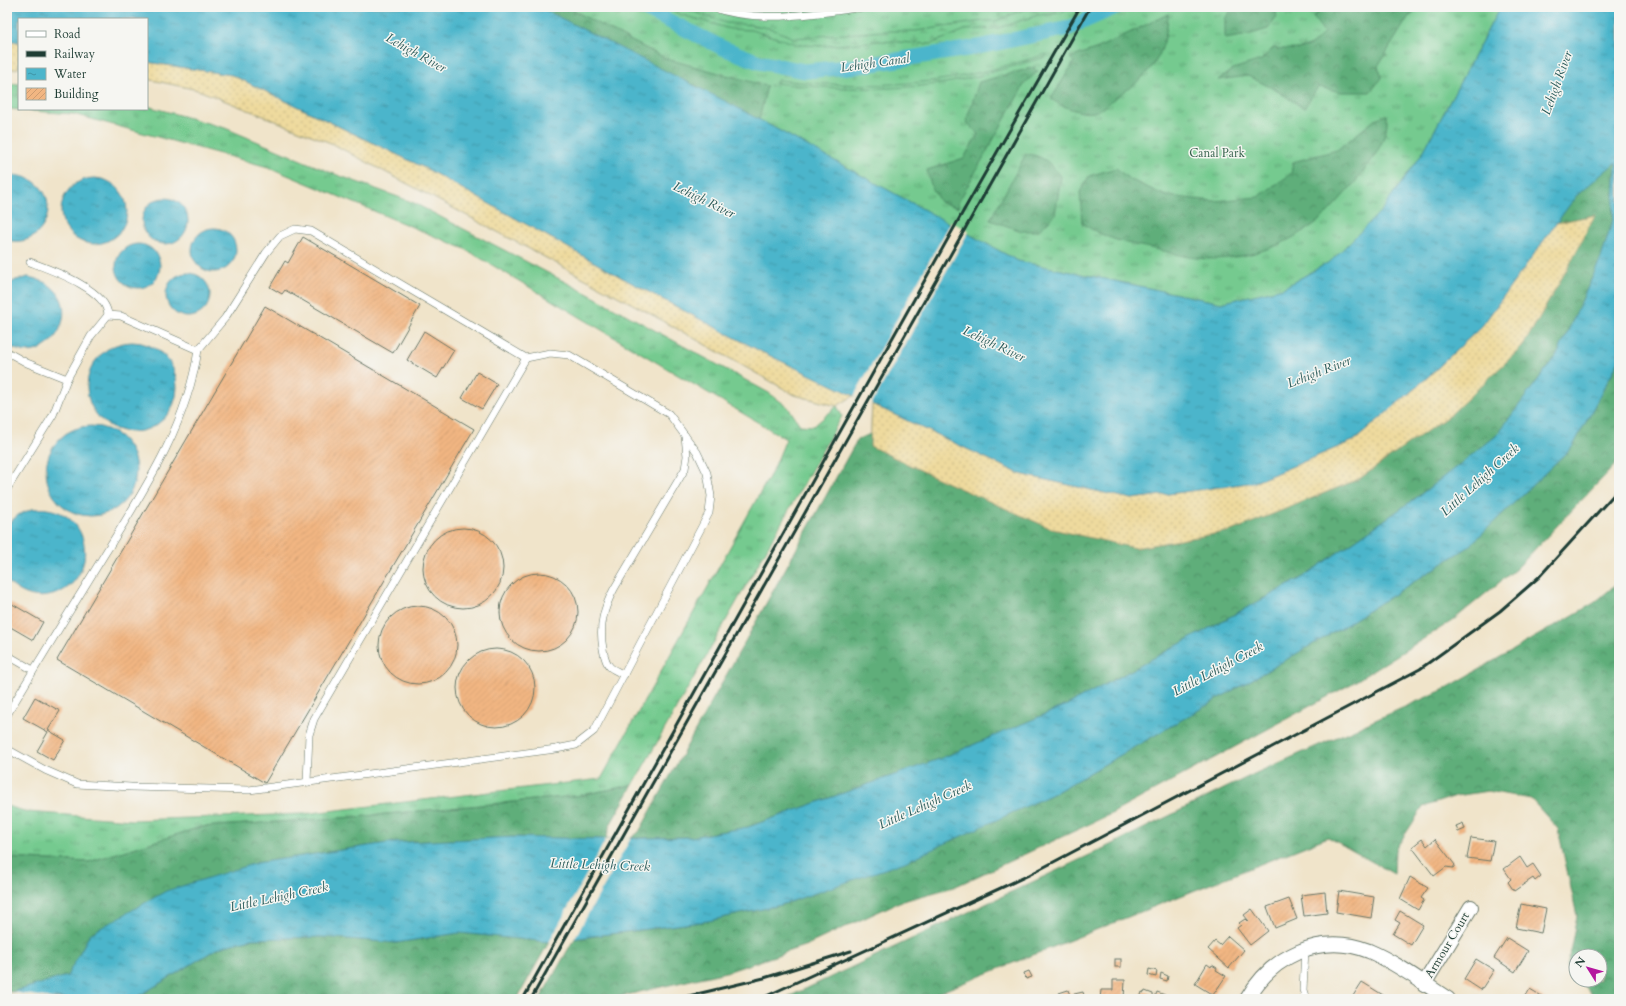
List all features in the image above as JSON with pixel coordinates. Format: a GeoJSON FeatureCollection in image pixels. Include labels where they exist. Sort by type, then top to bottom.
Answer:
{"type":"FeatureCollection","features":[{"type":"Feature","properties":{"kind":"street","name":"Armour Court"},"geometry":{"type":"LineString","coordinates":[[1424,984],[1471,907]]}},
{"type":"Feature","properties":{"kind":"street"},"geometry":{"type":"LineString","coordinates":[[1247,999],[1255,985],[1266,972],[1278,962],[1305,949],[1325,945],[1345,945],[1361,948],[1384,959],[1448,999]]}},
{"type":"Feature","properties":{"kind":"lane"},"geometry":{"type":"LineString","coordinates":[[711,7],[729,13],[793,16],[863,7]]}},
{"type":"Feature","properties":{"kind":"lane"},"geometry":{"type":"LineString","coordinates":[[7,715],[33,670],[136,504],[164,454],[192,385],[198,350],[225,318],[266,253],[280,236],[296,229],[311,231],[526,358],[550,353],[569,356],[669,414],[697,452],[707,473],[711,496],[709,513],[594,731],[576,744],[556,749],[306,782],[281,787],[249,790],[77,784],[45,770],[7,749]]}},
{"type":"Feature","properties":{"kind":"lane"},"geometry":{"type":"LineString","coordinates":[[7,489],[53,415],[67,379],[91,336],[108,315],[108,309],[102,300],[83,287],[60,273],[30,262]]}},
{"type":"Feature","properties":{"kind":"lane"},"geometry":{"type":"LineString","coordinates":[[108,315],[121,316],[198,350]]}},
{"type":"Feature","properties":{"kind":"lane"},"geometry":{"type":"LineString","coordinates":[[7,352],[26,363],[67,379]]}},
{"type":"Feature","properties":{"kind":"lane"},"geometry":{"type":"LineString","coordinates":[[306,782],[309,735],[314,719],[526,358]]}},
{"type":"Feature","properties":{"kind":"lane"},"geometry":{"type":"LineString","coordinates":[[624,675],[610,667],[604,657],[601,639],[601,621],[606,605],[614,589],[685,469],[687,456],[684,434]]}},
{"type":"Feature","properties":{"kind":"lane"},"geometry":{"type":"LineString","coordinates":[[7,655],[33,670]]}},
{"type":"Feature","properties":{"kind":"lane"},"geometry":{"type":"LineString","coordinates":[[1305,949],[1303,990],[1306,999]]}},
{"type":"Feature","properties":{"kind":"green space","name":"Canal Park"},"geometry":{"type":"Polygon","coordinates":[[[539,7],[745,7],[797,11],[823,7],[1500,7],[1422,154],[1383,209],[1331,261],[1283,288],[1221,303],[1018,261],[727,102],[539,7]]]}},
{"type":"Feature","properties":{"kind":"green space"},"geometry":{"type":"Polygon","coordinates":[[[539,7],[568,7],[667,59],[767,86],[759,120],[539,7]]]}},
{"type":"Feature","properties":{"kind":"green space"},"geometry":{"type":"Polygon","coordinates":[[[665,7],[681,7],[726,23],[769,28],[794,38],[884,31],[916,31],[983,21],[996,21],[1025,9],[1066,7],[1062,13],[1038,15],[998,28],[965,30],[931,44],[880,41],[826,46],[800,45],[751,30],[730,29],[682,15],[665,7]]]}},
{"type":"Feature","properties":{"kind":"green space"},"geometry":{"type":"Polygon","coordinates":[[[1233,7],[1275,7],[1277,17],[1268,29],[1248,35],[1225,39],[1225,19],[1233,7]]]}},
{"type":"Feature","properties":{"kind":"green space"},"geometry":{"type":"Polygon","coordinates":[[[1324,7],[1423,7],[1409,16],[1378,66],[1382,78],[1370,92],[1341,92],[1318,87],[1304,108],[1274,89],[1248,76],[1218,80],[1233,69],[1261,60],[1273,48],[1302,48],[1319,39],[1324,32],[1313,17],[1324,7]]]}},
{"type":"Feature","properties":{"kind":"green space"},"geometry":{"type":"Polygon","coordinates":[[[1168,14],[1167,29],[1160,54],[1147,73],[1127,90],[1102,108],[1089,113],[1066,107],[1051,99],[1074,62],[1070,58],[1098,48],[1168,14]]]}},
{"type":"Feature","properties":{"kind":"green space"},"geometry":{"type":"Polygon","coordinates":[[[1047,54],[1046,57],[983,75],[924,86],[860,88],[818,87],[775,83],[778,80],[818,84],[879,85],[940,80],[994,69],[1047,54]]]}},
{"type":"Feature","properties":{"kind":"green space"},"geometry":{"type":"Polygon","coordinates":[[[1035,67],[1034,70],[1038,71],[1025,83],[958,203],[959,208],[940,202],[932,188],[927,170],[964,158],[978,134],[966,121],[979,82],[1035,67]]]}},
{"type":"Feature","properties":{"kind":"green space"},"geometry":{"type":"Polygon","coordinates":[[[7,83],[18,84],[18,110],[7,109],[7,83]]]}},
{"type":"Feature","properties":{"kind":"green space"},"geometry":{"type":"Polygon","coordinates":[[[148,106],[225,128],[332,173],[412,202],[596,298],[769,393],[788,407],[800,425],[814,426],[837,406],[842,416],[633,785],[576,796],[355,817],[201,827],[89,862],[7,858],[7,806],[28,812],[132,820],[303,814],[601,779],[774,468],[786,439],[465,249],[268,167],[73,114],[20,110],[148,110],[148,106]]]}},
{"type":"Feature","properties":{"kind":"green space"},"geometry":{"type":"Polygon","coordinates":[[[1387,115],[1387,124],[1382,142],[1356,181],[1321,219],[1308,229],[1278,245],[1247,255],[1230,258],[1214,259],[1181,256],[1108,237],[1090,229],[1082,223],[1080,192],[1089,176],[1116,168],[1129,179],[1166,196],[1214,201],[1258,197],[1291,174],[1293,162],[1337,150],[1377,118],[1387,115]]]}},
{"type":"Feature","properties":{"kind":"green space"},"geometry":{"type":"Polygon","coordinates":[[[1026,154],[1037,156],[1046,160],[1061,176],[1055,215],[1038,231],[1022,231],[990,220],[1026,154]]]}},
{"type":"Feature","properties":{"kind":"green space"},"geometry":{"type":"Polygon","coordinates":[[[1616,161],[1613,219],[1601,258],[1558,353],[1496,436],[1416,498],[1300,579],[1067,705],[942,758],[748,827],[691,837],[631,838],[639,832],[857,440],[872,433],[870,446],[941,480],[1052,529],[1135,548],[1231,531],[1359,479],[1451,414],[1594,215],[1556,223],[1576,196],[1616,161]]]}},
{"type":"Feature","properties":{"kind":"green space"},"geometry":{"type":"Polygon","coordinates":[[[1619,360],[1619,460],[1616,464],[1517,568],[1452,621],[1351,684],[1111,814],[954,887],[899,902],[807,945],[730,971],[609,999],[540,999],[574,939],[708,921],[781,905],[1053,794],[1341,628],[1467,548],[1573,446],[1619,360]]]}},
{"type":"Feature","properties":{"kind":"green space"},"geometry":{"type":"Polygon","coordinates":[[[1619,582],[1619,999],[1597,999],[1587,988],[1608,988],[1608,948],[1571,948],[1577,916],[1558,829],[1531,799],[1488,791],[1456,796],[1423,807],[1395,850],[1394,874],[1328,837],[923,999],[784,999],[1096,852],[1254,774],[1445,689],[1594,603],[1619,582]]]}},
{"type":"Feature","properties":{"kind":"green space"},"geometry":{"type":"Polygon","coordinates":[[[633,785],[610,825],[606,839],[513,837],[387,843],[256,863],[90,934],[67,976],[12,992],[7,991],[7,858],[89,862],[201,827],[355,817],[576,796],[633,785]]]}},
{"type":"Feature","properties":{"kind":"green space"},"geometry":{"type":"Polygon","coordinates":[[[459,933],[549,942],[517,999],[134,999],[218,948],[251,939],[323,937],[396,943],[459,933]]]}},
{"type":"Feature","properties":{"kind":"sand"},"geometry":{"type":"Polygon","coordinates":[[[7,40],[18,42],[18,68],[7,70],[7,40]]]}},
{"type":"Feature","properties":{"kind":"sand"},"geometry":{"type":"Polygon","coordinates":[[[148,62],[232,75],[425,168],[630,282],[762,352],[855,395],[837,406],[795,395],[640,308],[331,143],[198,90],[148,79],[148,62]]]}},
{"type":"Feature","properties":{"kind":"sand"},"geometry":{"type":"Polygon","coordinates":[[[1595,215],[1571,262],[1523,346],[1451,414],[1359,479],[1231,531],[1135,548],[1052,529],[941,480],[870,446],[872,404],[1020,474],[1132,499],[1255,482],[1355,440],[1429,376],[1482,326],[1556,223],[1595,215]]]}},
{"type":"Feature","properties":{"kind":"water"},"geometry":{"type":"Polygon","coordinates":[[[7,7],[539,7],[727,102],[1018,261],[1221,303],[1283,288],[1331,261],[1383,209],[1422,154],[1500,7],[1619,7],[1619,360],[1573,446],[1467,548],[1341,628],[1053,794],[905,862],[781,905],[708,921],[549,942],[459,933],[396,943],[323,937],[251,939],[218,948],[134,999],[10,999],[12,992],[67,976],[90,934],[166,891],[256,863],[387,843],[513,837],[606,839],[691,837],[748,827],[942,758],[1067,705],[1300,579],[1416,498],[1496,436],[1558,353],[1601,258],[1613,219],[1616,162],[1576,196],[1482,326],[1429,376],[1355,440],[1255,482],[1132,499],[1020,474],[762,352],[630,282],[425,168],[232,75],[148,62],[148,18],[18,18],[18,42],[7,40],[7,7]]]}},
{"type":"Feature","properties":{"kind":"water"},"geometry":{"type":"Polygon","coordinates":[[[13,175],[30,179],[42,189],[47,200],[48,214],[43,226],[35,235],[22,241],[7,240],[7,176],[13,175]]]}},
{"type":"Feature","properties":{"kind":"water"},"geometry":{"type":"Polygon","coordinates":[[[94,178],[106,181],[117,188],[124,199],[127,211],[124,223],[117,234],[106,241],[94,244],[82,241],[71,234],[64,223],[61,211],[64,199],[71,188],[82,181],[94,178]]]}},
{"type":"Feature","properties":{"kind":"water"},"geometry":{"type":"Polygon","coordinates":[[[160,198],[170,198],[182,204],[187,212],[187,230],[182,238],[174,243],[160,244],[152,241],[145,234],[142,226],[142,216],[145,208],[152,201],[160,198]]]}},
{"type":"Feature","properties":{"kind":"water"},"geometry":{"type":"Polygon","coordinates":[[[214,228],[226,232],[232,238],[236,250],[232,262],[226,268],[214,272],[202,268],[196,262],[192,250],[196,238],[202,232],[214,228]]]}},
{"type":"Feature","properties":{"kind":"water"},"geometry":{"type":"Polygon","coordinates":[[[138,244],[150,248],[156,254],[160,266],[156,278],[150,284],[138,288],[126,284],[120,278],[116,266],[120,254],[126,248],[138,244]]]}},
{"type":"Feature","properties":{"kind":"water"},"geometry":{"type":"Polygon","coordinates":[[[184,273],[192,273],[197,274],[204,279],[209,286],[209,304],[204,311],[197,316],[184,317],[176,314],[169,307],[166,299],[166,291],[169,283],[176,276],[184,273]]]}},
{"type":"Feature","properties":{"kind":"water"},"geometry":{"type":"Polygon","coordinates":[[[28,277],[49,285],[60,298],[64,313],[60,328],[51,341],[39,350],[23,351],[7,344],[7,285],[16,280],[28,277]]]}},
{"type":"Feature","properties":{"kind":"water"},"geometry":{"type":"Polygon","coordinates":[[[132,342],[149,345],[164,355],[174,370],[177,387],[174,404],[164,419],[149,429],[132,432],[115,429],[100,419],[90,404],[87,387],[90,370],[100,355],[115,345],[132,342]]]}},
{"type":"Feature","properties":{"kind":"water"},"geometry":{"type":"Polygon","coordinates":[[[91,426],[108,430],[123,439],[132,454],[136,471],[132,488],[123,503],[108,512],[91,516],[74,512],[59,503],[50,488],[46,471],[50,454],[59,439],[74,430],[91,426]]]}},
{"type":"Feature","properties":{"kind":"water"},"geometry":{"type":"Polygon","coordinates":[[[32,509],[47,509],[63,514],[75,524],[82,537],[85,552],[82,566],[76,580],[64,590],[42,597],[26,594],[7,581],[7,525],[18,515],[32,509]]]}},
{"type":"Feature","properties":{"kind":"pier"},"geometry":{"type":"Polygon","coordinates":[[[951,222],[969,231],[871,405],[854,396],[951,222]]]}},
{"type":"Feature","properties":{"kind":"pier"},"geometry":{"type":"Polygon","coordinates":[[[631,838],[573,941],[548,944],[606,839],[631,838]]]}},
{"type":"Feature","properties":{"kind":"pier"},"geometry":{"type":"Polygon","coordinates":[[[12,992],[57,999],[8,999],[12,992]]]}},
{"type":"Feature","properties":{"kind":"building"},"geometry":{"type":"Polygon","coordinates":[[[303,237],[420,306],[393,353],[285,290],[282,294],[270,287],[285,261],[288,263],[303,237]]]}},
{"type":"Feature","properties":{"kind":"building"},"geometry":{"type":"Polygon","coordinates":[[[265,306],[474,429],[265,783],[57,660],[265,306]]]}},
{"type":"Feature","properties":{"kind":"building"},"geometry":{"type":"Polygon","coordinates":[[[424,331],[454,350],[437,378],[407,360],[424,331]]]}},
{"type":"Feature","properties":{"kind":"building"},"geometry":{"type":"Polygon","coordinates":[[[477,372],[497,384],[482,409],[462,398],[477,372]]]}},
{"type":"Feature","properties":{"kind":"building"},"geometry":{"type":"Polygon","coordinates":[[[463,528],[478,531],[491,540],[500,553],[503,568],[500,583],[491,596],[478,605],[463,608],[448,605],[435,596],[426,583],[423,568],[426,553],[435,540],[448,531],[463,528]]]}},
{"type":"Feature","properties":{"kind":"building"},"geometry":{"type":"Polygon","coordinates":[[[539,573],[554,576],[567,584],[575,597],[578,612],[575,627],[567,640],[554,648],[539,651],[524,648],[511,640],[503,627],[500,612],[503,597],[511,584],[524,576],[539,573]]]}},
{"type":"Feature","properties":{"kind":"building"},"geometry":{"type":"Polygon","coordinates":[[[7,601],[43,622],[33,640],[7,625],[7,601]]]}},
{"type":"Feature","properties":{"kind":"building"},"geometry":{"type":"Polygon","coordinates":[[[410,606],[426,606],[440,612],[451,623],[457,637],[457,653],[451,667],[440,678],[426,684],[410,684],[396,678],[385,667],[379,653],[379,637],[385,623],[396,612],[410,606]]]}},
{"type":"Feature","properties":{"kind":"building"},"geometry":{"type":"Polygon","coordinates":[[[496,649],[511,652],[524,660],[532,673],[535,688],[532,703],[524,716],[511,724],[496,727],[481,724],[468,716],[460,703],[457,688],[460,673],[468,660],[481,652],[496,649]]]}},
{"type":"Feature","properties":{"kind":"building"},"geometry":{"type":"Polygon","coordinates":[[[35,697],[60,711],[48,730],[65,740],[53,760],[37,751],[48,732],[23,718],[35,697]]]}},
{"type":"Feature","properties":{"kind":"building"},"geometry":{"type":"Polygon","coordinates":[[[1463,823],[1465,829],[1458,832],[1456,826],[1463,823]]]}},
{"type":"Feature","properties":{"kind":"building"},"geometry":{"type":"Polygon","coordinates":[[[1471,838],[1494,841],[1490,861],[1467,858],[1471,838]]]}},
{"type":"Feature","properties":{"kind":"building"},"geometry":{"type":"Polygon","coordinates":[[[1422,839],[1427,846],[1435,839],[1455,865],[1453,868],[1446,867],[1434,876],[1412,847],[1422,839]]]}},
{"type":"Feature","properties":{"kind":"building"},"geometry":{"type":"Polygon","coordinates":[[[1520,857],[1527,868],[1533,864],[1541,876],[1535,881],[1533,878],[1514,891],[1508,882],[1511,879],[1504,869],[1520,857]]]}},
{"type":"Feature","properties":{"kind":"building"},"geometry":{"type":"Polygon","coordinates":[[[1410,877],[1428,888],[1421,898],[1424,900],[1418,910],[1400,899],[1410,877]]]}},
{"type":"Feature","properties":{"kind":"building"},"geometry":{"type":"Polygon","coordinates":[[[1339,891],[1374,897],[1371,918],[1336,912],[1339,891]]]}},
{"type":"Feature","properties":{"kind":"building"},"geometry":{"type":"Polygon","coordinates":[[[1325,892],[1327,913],[1304,916],[1301,895],[1325,892]]]}},
{"type":"Feature","properties":{"kind":"building"},"geometry":{"type":"Polygon","coordinates":[[[1289,899],[1297,919],[1275,928],[1267,907],[1289,899]]]}},
{"type":"Feature","properties":{"kind":"building"},"geometry":{"type":"Polygon","coordinates":[[[1521,904],[1546,909],[1541,933],[1516,928],[1521,904]]]}},
{"type":"Feature","properties":{"kind":"building"},"geometry":{"type":"Polygon","coordinates":[[[1252,909],[1268,931],[1250,945],[1237,928],[1241,925],[1239,923],[1245,919],[1247,921],[1248,920],[1244,915],[1252,909]]]}},
{"type":"Feature","properties":{"kind":"building"},"geometry":{"type":"Polygon","coordinates":[[[1400,911],[1423,925],[1411,945],[1393,934],[1400,923],[1395,920],[1400,911]]]}},
{"type":"Feature","properties":{"kind":"building"},"geometry":{"type":"Polygon","coordinates":[[[1228,936],[1244,950],[1229,968],[1208,949],[1215,941],[1220,945],[1228,936]]]}},
{"type":"Feature","properties":{"kind":"building"},"geometry":{"type":"Polygon","coordinates":[[[1507,938],[1528,951],[1515,972],[1494,958],[1507,938]]]}},
{"type":"Feature","properties":{"kind":"building"},"geometry":{"type":"Polygon","coordinates":[[[1115,959],[1121,959],[1121,967],[1115,967],[1115,959]]]}},
{"type":"Feature","properties":{"kind":"building"},"geometry":{"type":"Polygon","coordinates":[[[1476,959],[1494,970],[1481,990],[1464,979],[1476,959]]]}},
{"type":"Feature","properties":{"kind":"building"},"geometry":{"type":"Polygon","coordinates":[[[1207,964],[1211,967],[1212,965],[1217,968],[1216,970],[1226,976],[1213,995],[1195,984],[1207,964]]]}},
{"type":"Feature","properties":{"kind":"building"},"geometry":{"type":"Polygon","coordinates":[[[1149,969],[1157,971],[1156,977],[1148,975],[1149,969]]]}},
{"type":"Feature","properties":{"kind":"building"},"geometry":{"type":"Polygon","coordinates":[[[1029,971],[1032,977],[1026,979],[1024,973],[1029,971]]]}},
{"type":"Feature","properties":{"kind":"building"},"geometry":{"type":"Polygon","coordinates":[[[1161,973],[1168,976],[1167,981],[1160,979],[1161,973]]]}},
{"type":"Feature","properties":{"kind":"building"},"geometry":{"type":"Polygon","coordinates":[[[1113,980],[1125,980],[1124,999],[1100,999],[1101,990],[1113,990],[1113,980]]]}},
{"type":"Feature","properties":{"kind":"building"},"geometry":{"type":"Polygon","coordinates":[[[1362,982],[1383,995],[1389,999],[1351,999],[1362,982]]]}},
{"type":"Feature","properties":{"kind":"building"},"geometry":{"type":"Polygon","coordinates":[[[1530,989],[1540,995],[1546,999],[1524,999],[1530,989]]]}},
{"type":"Feature","properties":{"kind":"building"},"geometry":{"type":"Polygon","coordinates":[[[1068,990],[1070,995],[1083,992],[1085,999],[1060,999],[1059,993],[1068,990]]]}},
{"type":"Feature","properties":{"kind":"building"},"geometry":{"type":"Polygon","coordinates":[[[1145,991],[1153,994],[1155,997],[1157,992],[1165,995],[1164,999],[1140,999],[1142,992],[1144,993],[1145,991]]]}},
{"type":"Feature","properties":{"kind":"waterway","name":"Lehigh Canal"},"geometry":{"type":"LineString","coordinates":[[641,7],[723,48],[759,62],[805,71],[859,66],[973,48],[1069,28],[1116,7]]}},
{"type":"Feature","properties":{"kind":"railway"},"geometry":{"type":"LineString","coordinates":[[523,999],[964,210],[1080,7]]}},
{"type":"Feature","properties":{"kind":"railway"},"geometry":{"type":"LineString","coordinates":[[531,999],[1090,7]]}},
{"type":"Feature","properties":{"kind":"railway"},"geometry":{"type":"LineString","coordinates":[[760,999],[1029,875],[1420,669],[1500,611],[1539,577],[1619,489]]}},
{"type":"Feature","properties":{"kind":"railway"},"geometry":{"type":"LineString","coordinates":[[676,999],[764,978],[851,951]]}},
{"type":"Feature","properties":{"kind":"water label","name":"Lehigh River"},"geometry":{"type":"Point","coordinates":[416,53]}},
{"type":"Feature","properties":{"kind":"water label","name":"Lehigh River"},"geometry":{"type":"Point","coordinates":[1557,83]}},
{"type":"Feature","properties":{"kind":"water label","name":"Lehigh River"},"geometry":{"type":"Point","coordinates":[704,200]}},
{"type":"Feature","properties":{"kind":"water label","name":"Lehigh River"},"geometry":{"type":"Point","coordinates":[994,344]}},
{"type":"Feature","properties":{"kind":"water label","name":"Lehigh River"},"geometry":{"type":"Point","coordinates":[1319,372]}},
{"type":"Feature","properties":{"kind":"water label","name":"Little Lehigh Creek"},"geometry":{"type":"Point","coordinates":[1480,480]}},
{"type":"Feature","properties":{"kind":"water label","name":"Little Lehigh Creek"},"geometry":{"type":"Point","coordinates":[1218,669]}},
{"type":"Feature","properties":{"kind":"water label","name":"Little Lehigh Creek"},"geometry":{"type":"Point","coordinates":[925,805]}},
{"type":"Feature","properties":{"kind":"water label","name":"Little Lehigh Creek"},"geometry":{"type":"Point","coordinates":[600,865]}},
{"type":"Feature","properties":{"kind":"water label","name":"Little Lehigh Creek"},"geometry":{"type":"Point","coordinates":[279,897]}}]}
